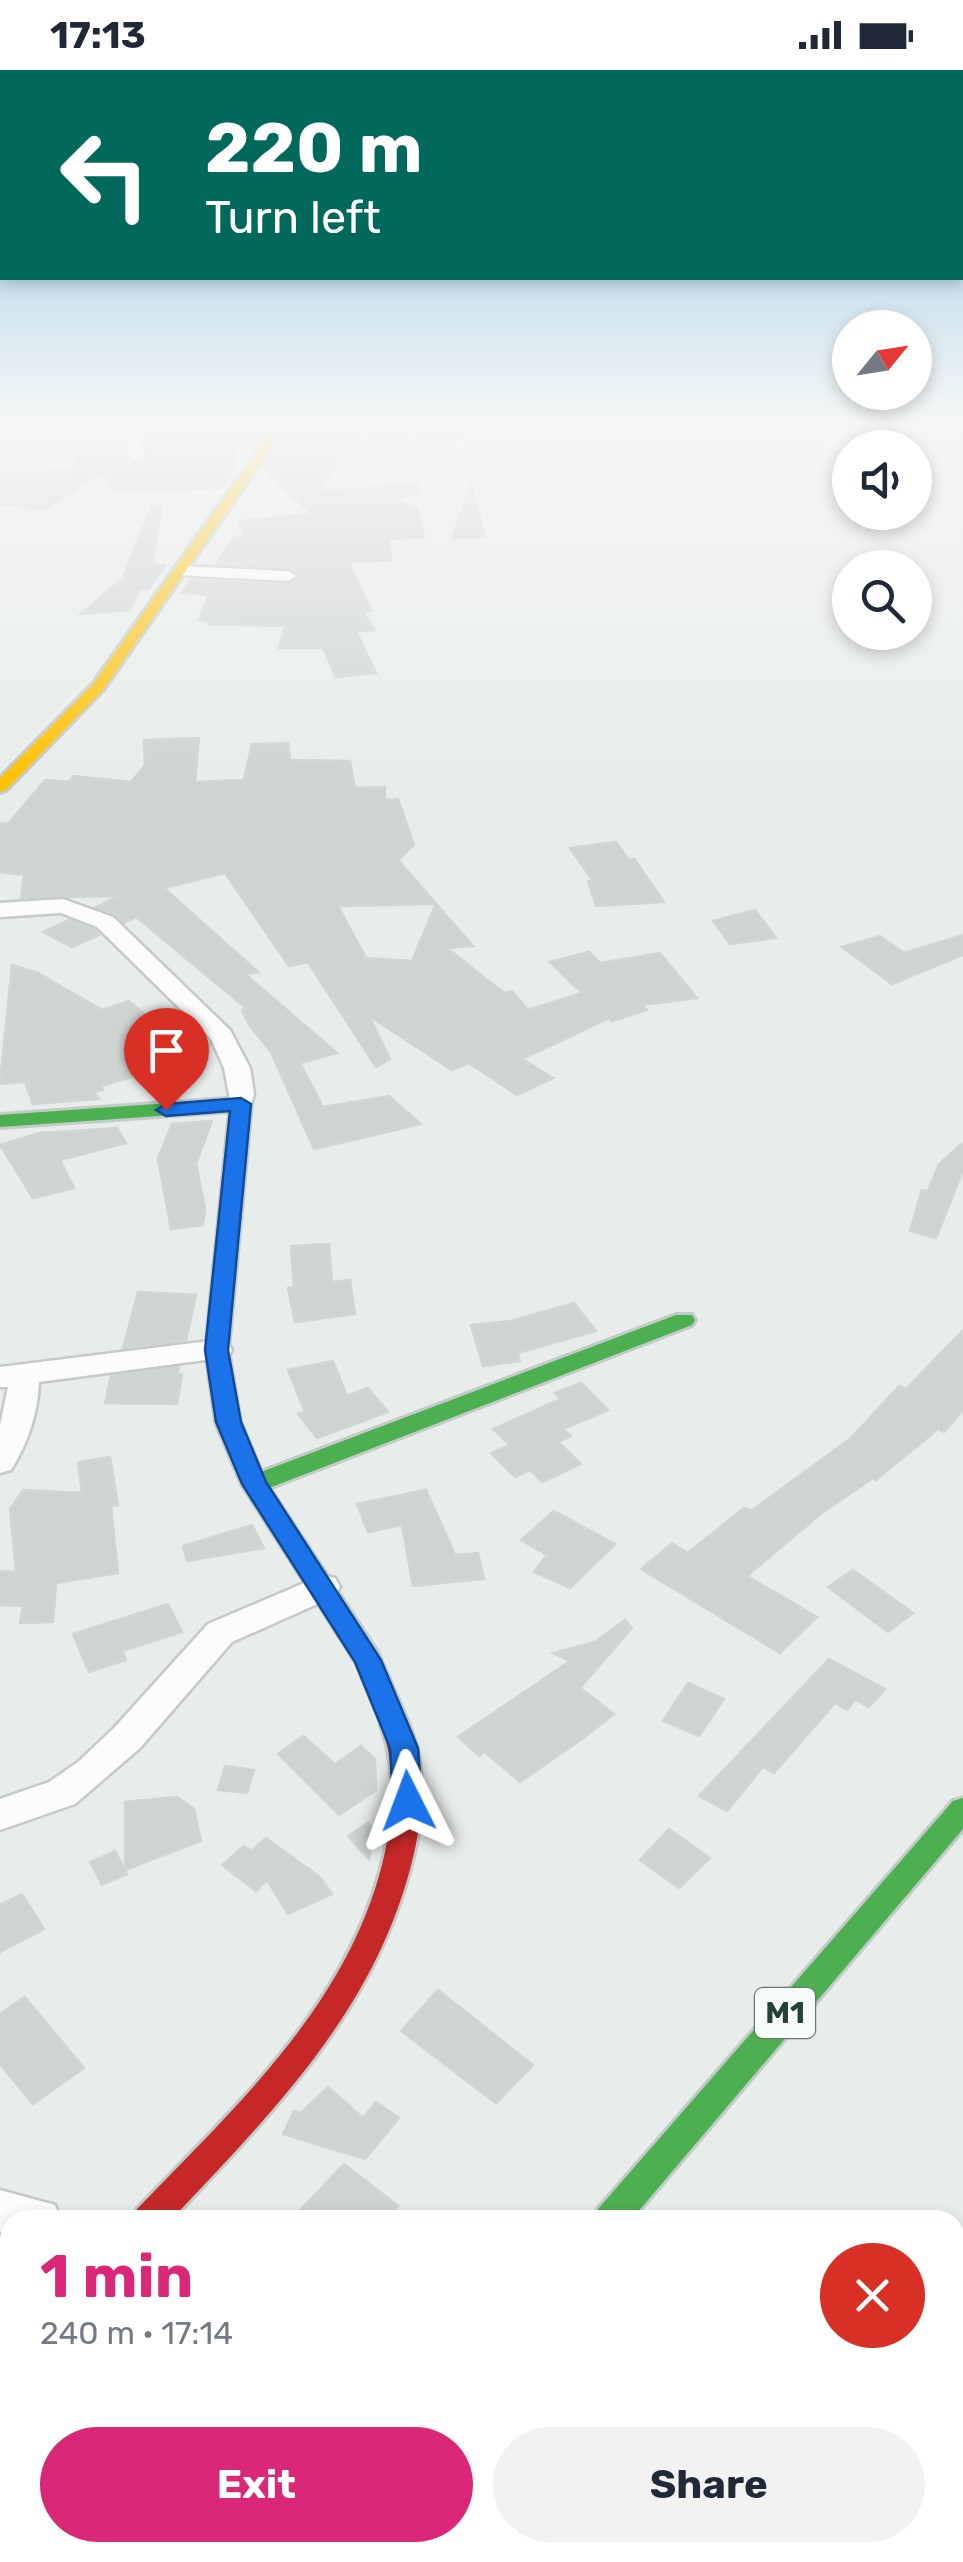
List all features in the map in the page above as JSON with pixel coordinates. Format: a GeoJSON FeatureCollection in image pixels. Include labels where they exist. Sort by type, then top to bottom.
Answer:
{"type":"FeatureCollection","features":[{"type":"Feature","properties":{"kind":"main road"},"geometry":{"type":"LineString","coordinates":[[0,787],[98,687],[127,641],[202,542]]}},
{"type":"Feature","properties":{"kind":"main road"},"geometry":{"type":"LineString","coordinates":[[0,1121],[241,1104],[216,1350],[228,1422],[254,1484],[368,1660],[404,1748],[408,1801],[400,1865],[376,1940],[310,2043],[158,2210]]}},
{"type":"Feature","properties":{"kind":"main road"},"geometry":{"type":"LineString","coordinates":[[254,1484],[684,1320]]}},
{"type":"Feature","properties":{"kind":"main road","name":"M1"},"geometry":{"type":"LineString","coordinates":[[619,2210],[963,1809]]}},
{"type":"Feature","properties":{"kind":"street"},"geometry":{"type":"LineString","coordinates":[[182,571],[288,576]]}},
{"type":"Feature","properties":{"kind":"street"},"geometry":{"type":"LineString","coordinates":[[0,910],[62,906],[105,922],[221,1035],[236,1057],[242,1080],[241,1104]]}},
{"type":"Feature","properties":{"kind":"street"},"geometry":{"type":"LineString","coordinates":[[0,1462],[17,1428],[24,1398],[12,1376],[216,1350]]}},
{"type":"Feature","properties":{"kind":"street"},"geometry":{"type":"LineString","coordinates":[[0,1816],[62,1794],[91,1772],[127,1738],[220,1633],[323,1586]]}},
{"type":"Feature","properties":{"kind":"building"},"geometry":{"type":"Polygon","coordinates":[[[137,542],[156,542],[153,564],[165,566],[148,590],[139,589],[130,610],[81,614],[122,579],[137,542]]]}},
{"type":"Feature","properties":{"kind":"building"},"geometry":{"type":"Polygon","coordinates":[[[231,542],[389,542],[392,560],[349,562],[371,611],[363,611],[374,630],[356,631],[376,673],[336,677],[323,648],[279,648],[285,626],[208,624],[210,621],[199,620],[209,595],[182,593],[190,580],[288,585],[301,577],[288,567],[216,564],[231,542]]]}},
{"type":"Feature","properties":{"kind":"building"},"geometry":{"type":"Polygon","coordinates":[[[199,738],[195,782],[244,780],[252,744],[288,743],[290,760],[350,761],[355,788],[385,787],[385,800],[398,799],[414,845],[398,860],[473,946],[447,948],[504,993],[512,991],[528,1010],[582,993],[550,962],[589,952],[600,963],[660,953],[697,998],[642,1005],[647,1010],[612,1021],[609,1018],[522,1059],[553,1078],[517,1095],[469,1063],[452,1070],[369,1016],[390,1059],[376,1067],[308,962],[289,966],[225,873],[164,888],[258,972],[245,974],[337,1053],[300,1063],[323,1107],[389,1096],[421,1124],[314,1149],[271,1052],[242,1010],[246,1008],[136,917],[124,923],[114,913],[96,907],[120,896],[21,898],[24,875],[0,872],[0,823],[8,824],[45,780],[69,782],[74,776],[131,782],[145,765],[144,740],[199,738]],[[436,904],[338,906],[366,958],[412,961],[436,904]]]}},
{"type":"Feature","properties":{"kind":"building"},"geometry":{"type":"Polygon","coordinates":[[[616,842],[629,860],[634,859],[664,902],[596,906],[588,881],[593,881],[570,848],[616,842]]]}},
{"type":"Feature","properties":{"kind":"building"},"geometry":{"type":"Polygon","coordinates":[[[755,910],[776,938],[730,944],[713,921],[755,910]]]}},
{"type":"Feature","properties":{"kind":"building"},"geometry":{"type":"Polygon","coordinates":[[[69,920],[99,935],[72,947],[43,932],[69,920]]]}},
{"type":"Feature","properties":{"kind":"building"},"geometry":{"type":"Polygon","coordinates":[[[963,935],[963,955],[892,984],[842,947],[880,936],[904,953],[963,935]]]}},
{"type":"Feature","properties":{"kind":"building"},"geometry":{"type":"Polygon","coordinates":[[[12,965],[38,973],[102,1010],[129,1001],[155,1024],[179,1015],[210,1045],[187,1060],[196,1064],[164,1084],[141,1074],[101,1086],[103,1090],[94,1092],[99,1099],[33,1104],[25,1082],[0,1084],[12,965]]]}},
{"type":"Feature","properties":{"kind":"building"},"geometry":{"type":"Polygon","coordinates":[[[212,1121],[196,1164],[205,1209],[203,1225],[171,1229],[158,1159],[172,1124],[212,1121]]]}},
{"type":"Feature","properties":{"kind":"building"},"geometry":{"type":"Polygon","coordinates":[[[117,1128],[126,1143],[60,1160],[74,1188],[33,1198],[0,1145],[39,1133],[117,1128]]]}},
{"type":"Feature","properties":{"kind":"building"},"geometry":{"type":"Polygon","coordinates":[[[963,1143],[963,1170],[936,1238],[910,1231],[922,1190],[928,1191],[939,1164],[963,1143]]]}},
{"type":"Feature","properties":{"kind":"building"},"geometry":{"type":"Polygon","coordinates":[[[329,1244],[332,1282],[350,1280],[355,1314],[295,1322],[288,1288],[294,1287],[291,1246],[329,1244]]]}},
{"type":"Feature","properties":{"kind":"building"},"geometry":{"type":"Polygon","coordinates":[[[138,1292],[196,1295],[186,1340],[123,1348],[138,1292]]]}},
{"type":"Feature","properties":{"kind":"building"},"geometry":{"type":"Polygon","coordinates":[[[574,1303],[596,1331],[517,1353],[520,1361],[483,1366],[471,1325],[511,1321],[574,1303]]]}},
{"type":"Feature","properties":{"kind":"building"},"geometry":{"type":"Polygon","coordinates":[[[963,1330],[963,1410],[944,1432],[938,1429],[876,1480],[873,1478],[822,1513],[747,1576],[817,1617],[780,1653],[641,1569],[672,1543],[688,1553],[744,1508],[751,1511],[851,1438],[899,1386],[906,1389],[963,1330]]]}},
{"type":"Feature","properties":{"kind":"building"},"geometry":{"type":"Polygon","coordinates":[[[333,1361],[347,1396],[368,1388],[388,1412],[317,1438],[298,1414],[305,1412],[288,1370],[333,1361]]]}},
{"type":"Feature","properties":{"kind":"building"},"geometry":{"type":"Polygon","coordinates":[[[179,1367],[178,1374],[182,1374],[177,1404],[105,1403],[111,1376],[179,1367]]]}},
{"type":"Feature","properties":{"kind":"building"},"geometry":{"type":"Polygon","coordinates":[[[581,1383],[608,1410],[563,1429],[571,1436],[558,1442],[581,1464],[542,1482],[530,1470],[515,1477],[491,1453],[510,1445],[493,1429],[561,1399],[555,1393],[581,1383]]]}},
{"type":"Feature","properties":{"kind":"building"},"geometry":{"type":"Polygon","coordinates":[[[110,1457],[118,1505],[111,1506],[118,1573],[56,1583],[53,1622],[20,1623],[23,1606],[0,1605],[0,1571],[16,1572],[10,1509],[23,1490],[82,1493],[78,1462],[110,1457]]]}},
{"type":"Feature","properties":{"kind":"building"},"geometry":{"type":"Polygon","coordinates":[[[426,1490],[455,1555],[478,1553],[484,1579],[413,1586],[402,1525],[368,1532],[357,1504],[426,1490]]]}},
{"type":"Feature","properties":{"kind":"building"},"geometry":{"type":"Polygon","coordinates":[[[554,1511],[615,1544],[570,1588],[534,1572],[547,1555],[521,1540],[554,1511]]]}},
{"type":"Feature","properties":{"kind":"building"},"geometry":{"type":"Polygon","coordinates":[[[252,1525],[264,1548],[187,1561],[183,1546],[252,1525]]]}},
{"type":"Feature","properties":{"kind":"building"},"geometry":{"type":"Polygon","coordinates":[[[853,1570],[913,1613],[888,1632],[828,1587],[853,1570]]]}},
{"type":"Feature","properties":{"kind":"building"},"geometry":{"type":"Polygon","coordinates":[[[168,1604],[182,1632],[122,1651],[126,1660],[89,1672],[73,1634],[168,1604]]]}},
{"type":"Feature","properties":{"kind":"building"},"geometry":{"type":"Polygon","coordinates":[[[625,1620],[632,1628],[580,1688],[614,1714],[582,1739],[520,1782],[485,1752],[479,1756],[458,1737],[570,1661],[553,1653],[595,1642],[625,1620]]]}},
{"type":"Feature","properties":{"kind":"building"},"geometry":{"type":"Polygon","coordinates":[[[829,1659],[885,1689],[869,1707],[855,1700],[847,1710],[835,1703],[774,1773],[763,1767],[727,1811],[699,1796],[829,1659]]]}},
{"type":"Feature","properties":{"kind":"building"},"geometry":{"type":"Polygon","coordinates":[[[688,1683],[724,1699],[699,1736],[663,1721],[688,1683]]]}},
{"type":"Feature","properties":{"kind":"building"},"geometry":{"type":"Polygon","coordinates":[[[303,1736],[335,1764],[361,1746],[375,1759],[376,1790],[339,1815],[278,1754],[303,1736]]]}},
{"type":"Feature","properties":{"kind":"building"},"geometry":{"type":"Polygon","coordinates":[[[225,1766],[254,1770],[247,1793],[218,1790],[225,1766]]]}},
{"type":"Feature","properties":{"kind":"building"},"geometry":{"type":"Polygon","coordinates":[[[177,1797],[194,1809],[201,1841],[125,1870],[125,1802],[177,1797]]]}},
{"type":"Feature","properties":{"kind":"building"},"geometry":{"type":"Polygon","coordinates":[[[368,1823],[375,1831],[369,1859],[348,1836],[368,1823]]]}},
{"type":"Feature","properties":{"kind":"building"},"geometry":{"type":"Polygon","coordinates":[[[669,1829],[710,1858],[679,1888],[640,1860],[669,1829]]]}},
{"type":"Feature","properties":{"kind":"building"},"geometry":{"type":"Polygon","coordinates":[[[266,1838],[321,1878],[332,1894],[288,1914],[267,1880],[256,1891],[222,1865],[244,1846],[251,1851],[266,1838]]]}},
{"type":"Feature","properties":{"kind":"building"},"geometry":{"type":"Polygon","coordinates":[[[115,1851],[127,1874],[102,1885],[90,1862],[115,1851]]]}},
{"type":"Feature","properties":{"kind":"building"},"geometry":{"type":"Polygon","coordinates":[[[22,1894],[44,1929],[0,1952],[0,1905],[22,1894]]]}},
{"type":"Feature","properties":{"kind":"building"},"geometry":{"type":"Polygon","coordinates":[[[438,1990],[533,2065],[496,2103],[401,2031],[438,1990]]]}},
{"type":"Feature","properties":{"kind":"building"},"geometry":{"type":"Polygon","coordinates":[[[25,1997],[84,2068],[33,2104],[0,2064],[0,2014],[25,1997]]]}},
{"type":"Feature","properties":{"kind":"building"},"geometry":{"type":"Polygon","coordinates":[[[328,2087],[363,2118],[376,2102],[399,2118],[365,2159],[283,2134],[294,2111],[301,2113],[328,2087]]]}},
{"type":"Feature","properties":{"kind":"building"},"geometry":{"type":"Polygon","coordinates":[[[344,2164],[398,2206],[395,2210],[300,2210],[344,2164]]]}},
{"type":"Feature","properties":{"kind":"traffic: fast"},"geometry":{"type":"LineString","coordinates":[[0,1121],[241,1104],[217,1350],[228,1422],[254,1484],[368,1659],[395,1725]]}},
{"type":"Feature","properties":{"kind":"traffic: fast"},"geometry":{"type":"LineString","coordinates":[[254,1484],[684,1320]]}},
{"type":"Feature","properties":{"kind":"traffic: fast"},"geometry":{"type":"LineString","coordinates":[[619,2210],[963,1809]]}},
{"type":"Feature","properties":{"kind":"traffic: slow"},"geometry":{"type":"LineString","coordinates":[[0,787],[98,687],[199,542]]}},
{"type":"Feature","properties":{"kind":"traffic: jam"},"geometry":{"type":"LineString","coordinates":[[159,2210],[309,2043],[343,1995],[371,1944],[392,1889],[406,1817],[405,1764],[395,1725]]}},
{"type":"Feature","properties":{"kind":"route"},"geometry":{"type":"LineString","coordinates":[[166,1110],[241,1104],[216,1350],[228,1422],[254,1484],[368,1660],[404,1748],[408,1801]]}}]}
